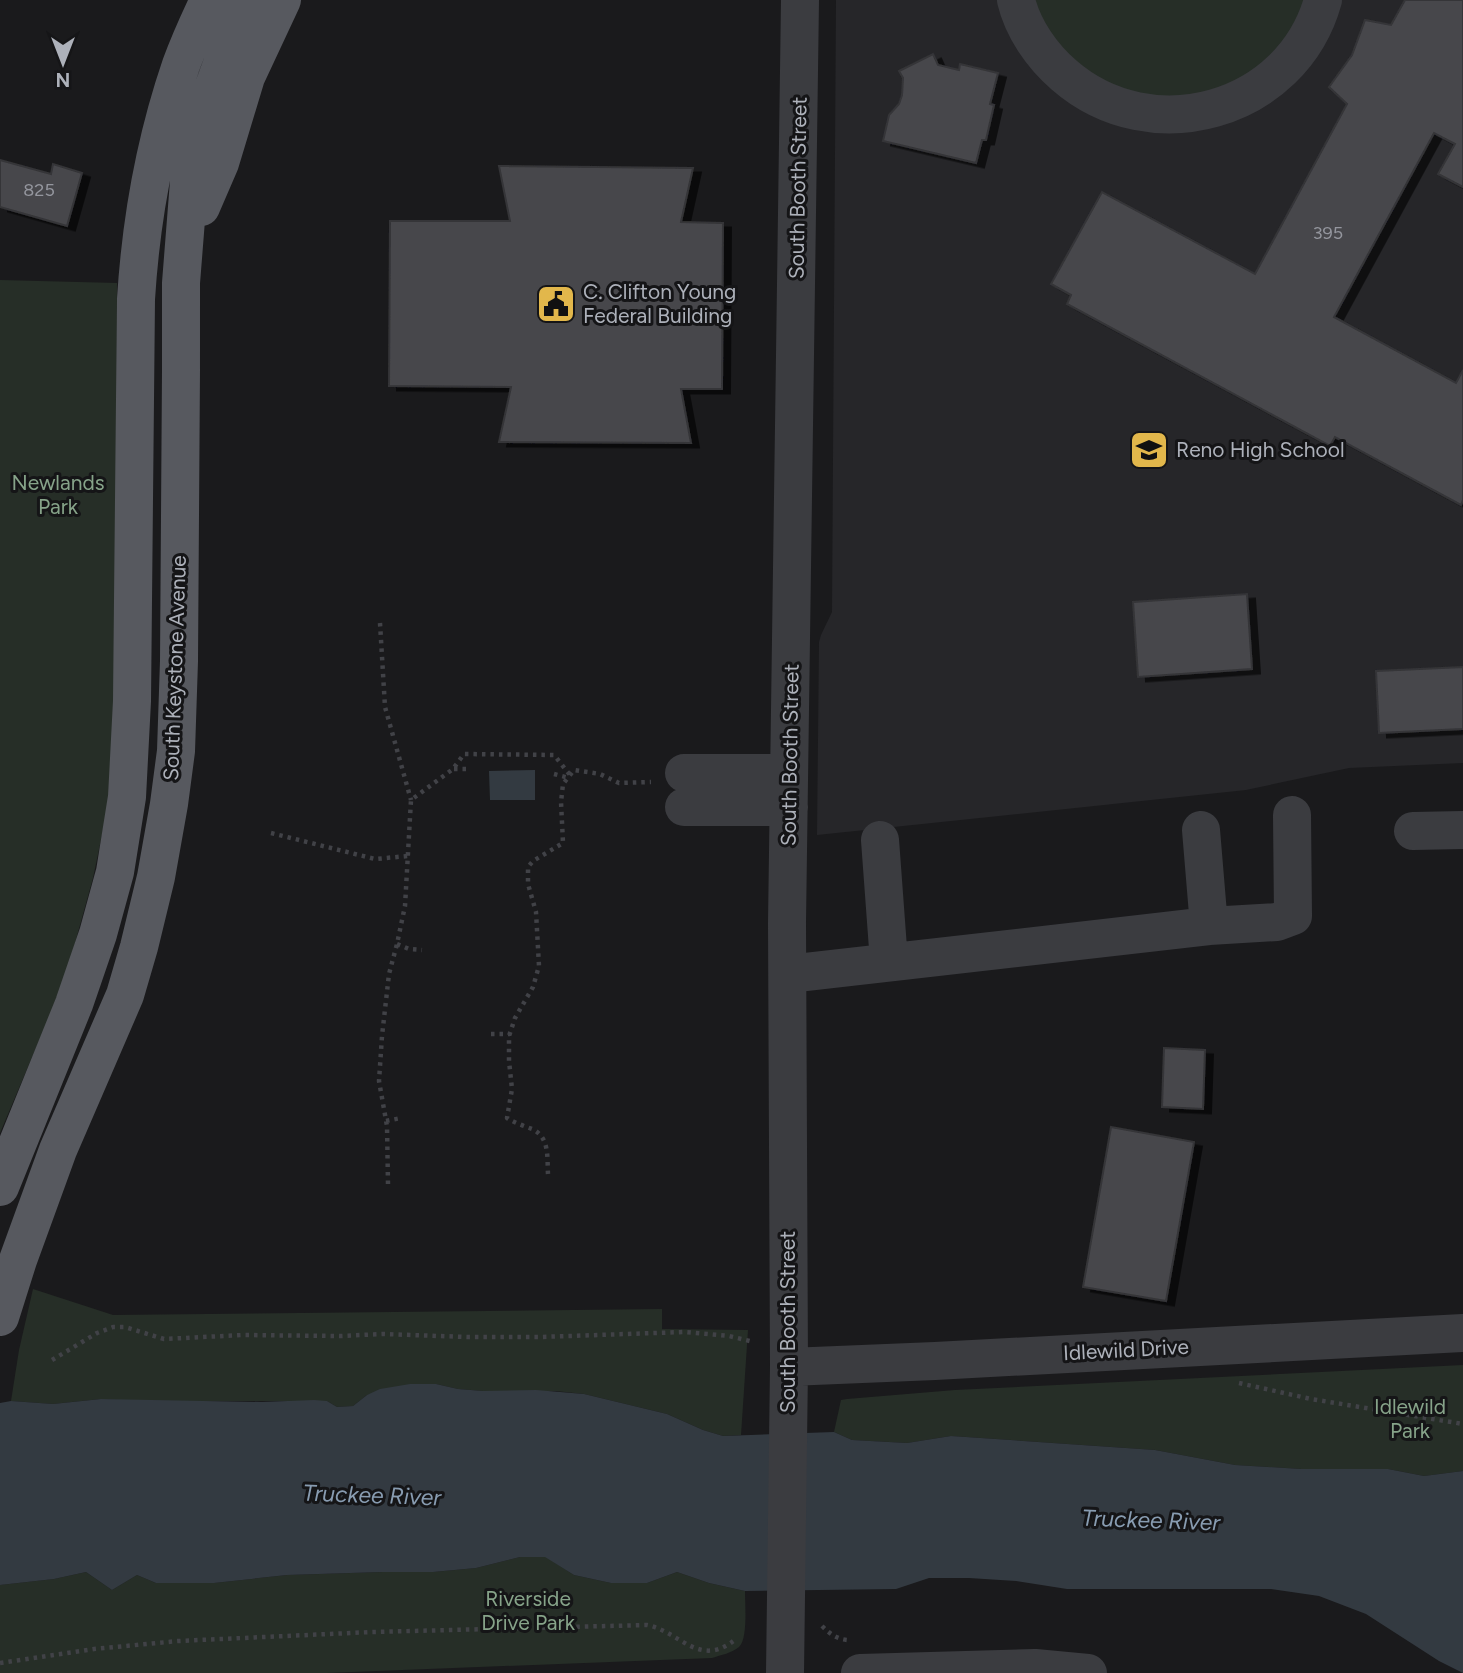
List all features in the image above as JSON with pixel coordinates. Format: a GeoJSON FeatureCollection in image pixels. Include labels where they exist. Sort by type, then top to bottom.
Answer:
{"type":"FeatureCollection","features":[{"type":"Feature","properties":{"kind":"main road","name":"South Keystone Avenue"},"geometry":{"type":"LineString","coordinates":[[0,1187],[74,1004],[98,934],[115,872],[127,797],[132,701],[136,299],[139,254],[153,167],[166,113],[182,63],[209,0]]}},
{"type":"Feature","properties":{"kind":"main road","name":"South Keystone Avenue"},"geometry":{"type":"LineString","coordinates":[[0,1317],[58,1150],[125,995],[156,877],[176,751],[182,258],[190,169],[205,112],[237,24],[249,0]]}},
{"type":"Feature","properties":{"kind":"main road"},"geometry":{"type":"LineString","coordinates":[[182,258],[220,163],[246,77],[282,0]]}},
{"type":"Feature","properties":{"kind":"street","name":"South Booth Street"},"geometry":{"type":"LineString","coordinates":[[785,1655],[789,1382],[789,790],[800,0]]}},
{"type":"Feature","properties":{"kind":"street"},"geometry":{"type":"LineString","coordinates":[[1016,0],[1031,37],[1051,64],[1076,86],[1105,102],[1137,112],[1171,116],[1204,112],[1236,101],[1265,84],[1290,61],[1310,34],[1323,0]]}},
{"type":"Feature","properties":{"kind":"street"},"geometry":{"type":"LineString","coordinates":[[675,787],[789,790]]}},
{"type":"Feature","properties":{"kind":"street"},"geometry":{"type":"LineString","coordinates":[[788,974],[1209,926],[1277,922],[1293,916],[1292,815]]}},
{"type":"Feature","properties":{"kind":"street"},"geometry":{"type":"LineString","coordinates":[[1201,830],[1209,926]]}},
{"type":"Feature","properties":{"kind":"street"},"geometry":{"type":"LineString","coordinates":[[1413,831],[1463,830]]}},
{"type":"Feature","properties":{"kind":"street"},"geometry":{"type":"LineString","coordinates":[[880,839],[888,962]]}},
{"type":"Feature","properties":{"kind":"street","name":"Idlewild Drive"},"geometry":{"type":"LineString","coordinates":[[789,1382],[935,1361],[1463,1332]]}},
{"type":"Feature","properties":{"kind":"street"},"geometry":{"type":"LineString","coordinates":[[860,1673],[1088,1673]]}},
{"type":"Feature","properties":{"kind":"path"},"geometry":{"type":"LineString","coordinates":[[380,622],[385,708],[411,800],[405,906],[388,974],[379,1081],[386,1121],[388,1184]]}},
{"type":"Feature","properties":{"kind":"path"},"geometry":{"type":"LineString","coordinates":[[411,800],[453,769],[464,754],[555,755],[569,776]]}},
{"type":"Feature","properties":{"kind":"path"},"geometry":{"type":"LineString","coordinates":[[453,769],[468,769]]}},
{"type":"Feature","properties":{"kind":"path"},"geometry":{"type":"LineString","coordinates":[[548,1174],[547,1147],[542,1136],[537,1131],[507,1118],[512,1089],[510,1034],[515,1018],[533,988],[539,965],[536,912],[528,884],[528,867],[533,861],[563,843],[563,784],[575,771],[600,774],[620,783],[675,787]]}},
{"type":"Feature","properties":{"kind":"path"},"geometry":{"type":"LineString","coordinates":[[554,774],[569,776]]}},
{"type":"Feature","properties":{"kind":"path"},"geometry":{"type":"LineString","coordinates":[[271,833],[375,859],[408,856]]}},
{"type":"Feature","properties":{"kind":"path"},"geometry":{"type":"LineString","coordinates":[[397,944],[422,950]]}},
{"type":"Feature","properties":{"kind":"path"},"geometry":{"type":"LineString","coordinates":[[491,1034],[510,1034]]}},
{"type":"Feature","properties":{"kind":"path"},"geometry":{"type":"LineString","coordinates":[[386,1121],[401,1118]]}},
{"type":"Feature","properties":{"kind":"path"},"geometry":{"type":"LineString","coordinates":[[52,1360],[97,1333],[113,1327],[125,1327],[164,1339],[243,1335],[383,1334],[540,1337],[684,1332],[729,1336],[755,1343]]}},
{"type":"Feature","properties":{"kind":"path"},"geometry":{"type":"LineString","coordinates":[[1231,1381],[1311,1399],[1463,1424]]}},
{"type":"Feature","properties":{"kind":"path"},"geometry":{"type":"LineString","coordinates":[[0,1663],[94,1649],[178,1641],[372,1632],[647,1625],[660,1628],[691,1648],[703,1650],[719,1648],[737,1639]]}},
{"type":"Feature","properties":{"kind":"shaded area","name":"Reno High School"},"geometry":{"type":"Polygon","coordinates":[[[836,0],[1463,0],[1463,763],[1349,768],[1246,790],[817,835],[819,642],[832,612],[836,0]]]}},
{"type":"Feature","properties":{"kind":"green space"},"geometry":{"type":"Polygon","coordinates":[[[1016,0],[1323,0],[1236,101],[1105,102],[1016,0]]]}},
{"type":"Feature","properties":{"kind":"green space","name":"Newlands Park"},"geometry":{"type":"Polygon","coordinates":[[[0,280],[117,283],[116,708],[108,806],[93,878],[72,954],[55,1003],[0,1133],[0,280]]]}},
{"type":"Feature","properties":{"kind":"green space"},"geometry":{"type":"Polygon","coordinates":[[[33,1289],[113,1315],[662,1309],[662,1329],[748,1330],[741,1435],[723,1436],[667,1414],[584,1394],[556,1391],[483,1391],[436,1384],[367,1395],[353,1406],[337,1407],[327,1401],[101,1399],[53,1404],[11,1401],[33,1289]]]}},
{"type":"Feature","properties":{"kind":"green space","name":"Idlewild Park"},"geometry":{"type":"Polygon","coordinates":[[[1463,1365],[1463,1471],[1424,1476],[1388,1469],[1301,1469],[1235,1465],[1155,1450],[951,1436],[907,1443],[852,1440],[834,1432],[841,1400],[847,1399],[955,1390],[1463,1365]]]}},
{"type":"Feature","properties":{"kind":"green space","name":"Riverside Drive Park"},"geometry":{"type":"Polygon","coordinates":[[[520,1557],[546,1557],[574,1575],[611,1583],[647,1583],[677,1572],[745,1591],[742,1643],[733,1651],[712,1658],[327,1673],[0,1673],[0,1585],[54,1579],[86,1572],[112,1590],[137,1575],[156,1583],[214,1583],[287,1575],[433,1572],[476,1568],[520,1557]]]}},
{"type":"Feature","properties":{"kind":"water"},"geometry":{"type":"Polygon","coordinates":[[[535,770],[535,800],[490,800],[489,771],[535,770]]]}},
{"type":"Feature","properties":{"kind":"water","name":"Truckee River"},"geometry":{"type":"Polygon","coordinates":[[[410,1384],[436,1384],[483,1391],[536,1390],[584,1394],[667,1414],[723,1436],[834,1432],[852,1440],[907,1443],[951,1436],[1155,1450],[1235,1465],[1301,1469],[1388,1469],[1424,1476],[1463,1471],[1463,1673],[1439,1661],[1366,1614],[1319,1596],[1271,1589],[1067,1589],[1016,1581],[929,1578],[896,1589],[745,1591],[677,1572],[647,1583],[611,1583],[574,1575],[545,1557],[520,1557],[476,1568],[433,1572],[287,1575],[214,1583],[156,1583],[137,1575],[112,1590],[86,1572],[54,1579],[0,1585],[0,1403],[11,1401],[53,1404],[101,1399],[262,1402],[314,1400],[327,1401],[337,1407],[353,1406],[380,1389],[410,1384]]]}},
{"type":"Feature","properties":{"kind":"building"},"geometry":{"type":"Polygon","coordinates":[[[1405,0],[1463,0],[1463,187],[1438,174],[1455,144],[1434,133],[1334,317],[1456,383],[1463,370],[1461,505],[1335,437],[1330,446],[1067,304],[1071,295],[1051,284],[1102,192],[1255,274],[1347,104],[1329,87],[1352,55],[1365,20],[1391,25],[1405,0]]]}},
{"type":"Feature","properties":{"kind":"building"},"geometry":{"type":"Polygon","coordinates":[[[933,54],[938,65],[959,70],[960,64],[998,73],[990,104],[994,105],[986,140],[982,140],[976,163],[883,141],[889,115],[899,104],[902,95],[903,78],[899,71],[933,54]]]}},
{"type":"Feature","properties":{"kind":"building"},"geometry":{"type":"Polygon","coordinates":[[[0,160],[51,174],[53,164],[82,173],[67,226],[0,207],[0,160]]]}},
{"type":"Feature","properties":{"kind":"building","name":"C. Clifton Young Federal Building"},"geometry":{"type":"Polygon","coordinates":[[[499,166],[693,168],[681,222],[723,223],[722,389],[681,389],[691,443],[499,442],[511,387],[389,386],[390,221],[510,221],[499,166]]]}},
{"type":"Feature","properties":{"kind":"building"},"geometry":{"type":"Polygon","coordinates":[[[1247,594],[1252,669],[1138,677],[1133,602],[1247,594]]]}},
{"type":"Feature","properties":{"kind":"building"},"geometry":{"type":"Polygon","coordinates":[[[1463,667],[1463,729],[1379,733],[1376,671],[1463,667]]]}},
{"type":"Feature","properties":{"kind":"building"},"geometry":{"type":"Polygon","coordinates":[[[1164,1048],[1205,1050],[1203,1109],[1162,1107],[1164,1048]]]}},
{"type":"Feature","properties":{"kind":"building"},"geometry":{"type":"Polygon","coordinates":[[[1111,1127],[1194,1142],[1166,1301],[1083,1287],[1111,1127]]]}},
{"type":"Feature","properties":{"kind":"place","name":"C. Clifton Young Federal Building"},"geometry":{"type":"Point","coordinates":[556,304]}},
{"type":"Feature","properties":{"kind":"place","name":"Reno High School"},"geometry":{"type":"Point","coordinates":[1149,450]}}]}
